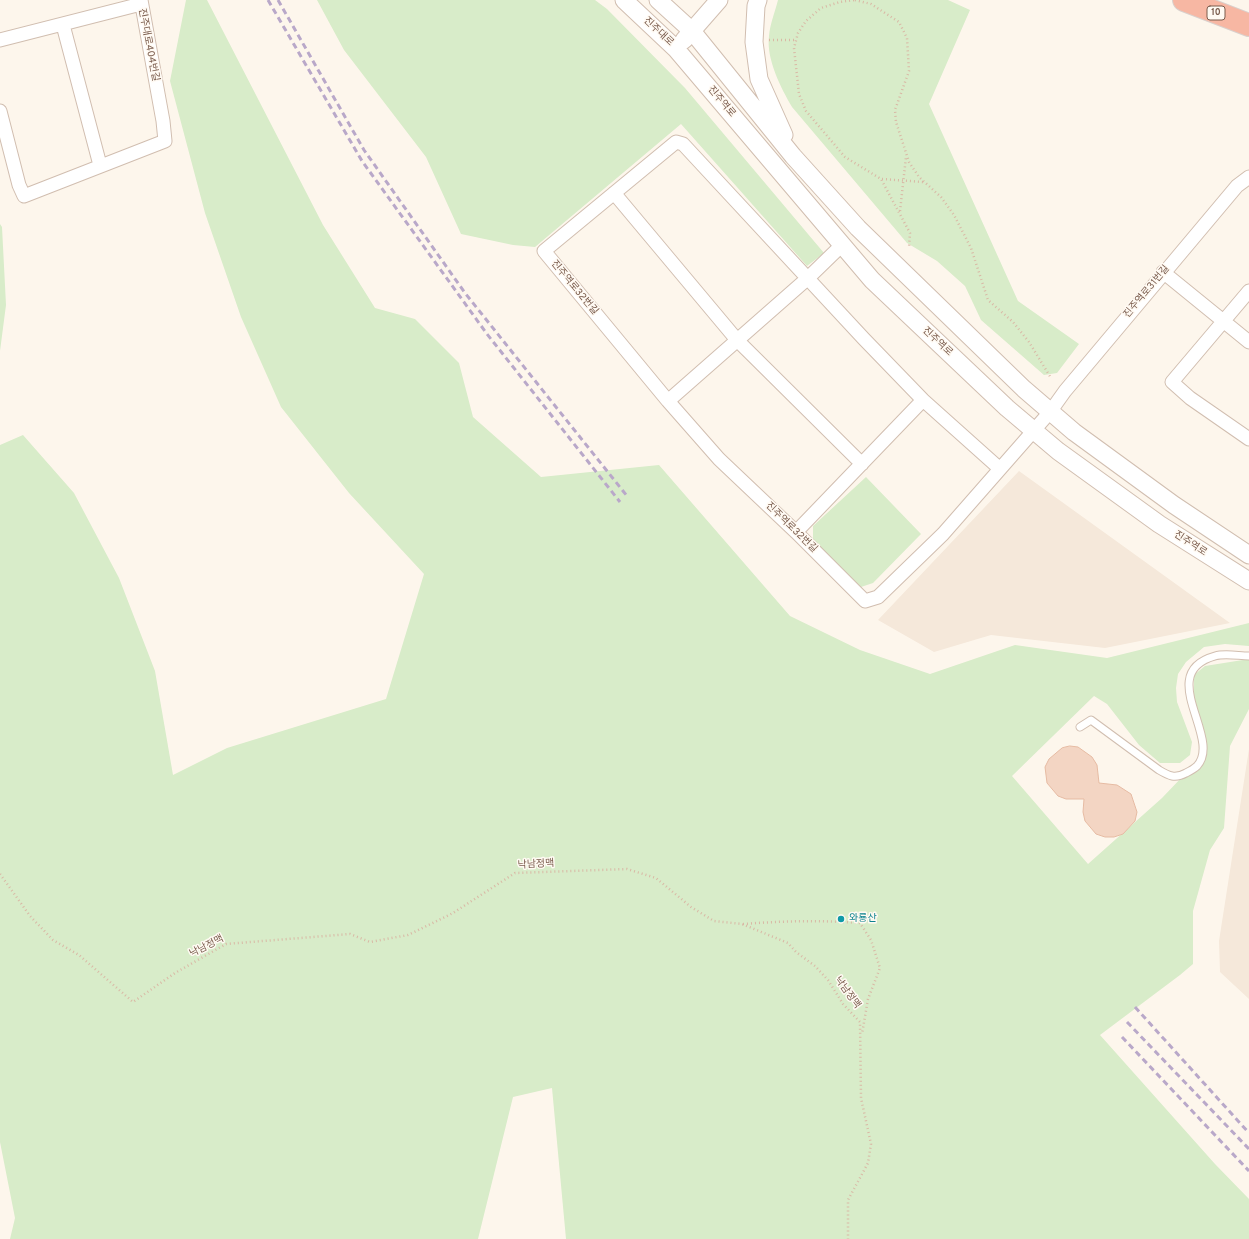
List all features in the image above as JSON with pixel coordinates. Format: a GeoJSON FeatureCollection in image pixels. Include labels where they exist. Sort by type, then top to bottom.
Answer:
{"type":"FeatureCollection","features":[{"type":"Feature","properties":{"kind":"highway","name":"10"},"geometry":{"type":"LineString","coordinates":[[1184,0],[1249,25]]}},
{"type":"Feature","properties":{"kind":"street","name":"진주대로"},"geometry":{"type":"LineString","coordinates":[[624,0],[676,49],[719,0]]}},
{"type":"Feature","properties":{"kind":"street"},"geometry":{"type":"LineString","coordinates":[[658,0],[692,31],[793,156],[858,228],[891,262],[1050,412],[1074,432],[1174,505],[1249,555]]}},
{"type":"Feature","properties":{"kind":"street"},"geometry":{"type":"LineString","coordinates":[[758,0],[756,6],[754,42],[759,79],[793,156]]}},
{"type":"Feature","properties":{"kind":"street","name":"진주대로404번길"},"geometry":{"type":"LineString","coordinates":[[0,40],[63,26],[141,2],[163,121],[165,141],[100,165]]}},
{"type":"Feature","properties":{"kind":"street"},"geometry":{"type":"LineString","coordinates":[[0,110],[19,185],[24,196],[100,165],[63,26]]}},
{"type":"Feature","properties":{"kind":"street","name":"진주역로"},"geometry":{"type":"LineString","coordinates":[[676,49],[872,280],[1033,431],[1159,524],[1249,581]]}},
{"type":"Feature","properties":{"kind":"street"},"geometry":{"type":"LineString","coordinates":[[862,464],[737,340],[614,194],[676,142],[683,144],[923,400],[999,468]]}},
{"type":"Feature","properties":{"kind":"street","name":"진주역로31번길"},"geometry":{"type":"LineString","coordinates":[[1050,412],[1065,391],[1163,272],[1237,186],[1249,178]]}},
{"type":"Feature","properties":{"kind":"street","name":"진주역로32번길"},"geometry":{"type":"LineString","coordinates":[[614,194],[544,252],[668,401],[719,459],[796,532],[865,601],[878,598],[943,534],[999,468],[1050,412]]}},
{"type":"Feature","properties":{"kind":"street"},"geometry":{"type":"LineString","coordinates":[[668,401],[808,278],[842,245]]}},
{"type":"Feature","properties":{"kind":"street"},"geometry":{"type":"LineString","coordinates":[[1163,272],[1249,342]]}},
{"type":"Feature","properties":{"kind":"street"},"geometry":{"type":"LineString","coordinates":[[1249,291],[1172,382],[1190,398],[1249,439]]}},
{"type":"Feature","properties":{"kind":"street"},"geometry":{"type":"LineString","coordinates":[[796,532],[923,400]]}},
{"type":"Feature","properties":{"kind":"lane"},"geometry":{"type":"LineString","coordinates":[[1080,727],[1091,720],[1159,770],[1170,776],[1179,777],[1197,766],[1203,746],[1190,700],[1189,683],[1194,670],[1202,661],[1217,655],[1249,656]]}},
{"type":"Feature","properties":{"kind":"path"},"geometry":{"type":"LineString","coordinates":[[924,182],[881,179],[845,157],[806,111],[799,94],[794,48],[798,33],[806,21],[821,8],[840,2],[855,0],[871,4],[899,22],[907,38],[909,71],[895,110],[896,122],[909,162],[924,182],[941,197],[954,215],[971,248],[988,300],[1013,322],[1029,342],[1050,378]]}},
{"type":"Feature","properties":{"kind":"path"},"geometry":{"type":"LineString","coordinates":[[762,41],[796,40]]}},
{"type":"Feature","properties":{"kind":"path"},"geometry":{"type":"LineString","coordinates":[[900,212],[906,154]]}},
{"type":"Feature","properties":{"kind":"path"},"geometry":{"type":"LineString","coordinates":[[881,179],[910,232],[909,248]]}},
{"type":"Feature","properties":{"kind":"path","name":"낙남정맥"},"geometry":{"type":"LineString","coordinates":[[0,874],[30,916],[53,940],[79,955],[133,1002],[175,973],[226,944],[350,934],[370,942],[408,935],[453,913],[515,873],[627,869],[656,878],[691,907],[714,921],[742,924],[788,943],[796,952],[815,966],[828,980],[843,1004],[860,1022],[861,1098],[871,1144],[868,1163],[848,1200],[848,1239]]}},
{"type":"Feature","properties":{"kind":"path"},"geometry":{"type":"LineString","coordinates":[[742,924],[790,920],[823,920],[860,923],[871,940],[880,968],[868,999],[861,1039]]}},
{"type":"Feature","properties":{"kind":"shaded area"},"geometry":{"type":"Polygon","coordinates":[[[1019,471],[1230,623],[1105,648],[991,635],[934,652],[878,620],[1019,471]]]}},
{"type":"Feature","properties":{"kind":"shaded area"},"geometry":{"type":"Polygon","coordinates":[[[1249,749],[1249,999],[1220,972],[1219,941],[1249,749]]]}},
{"type":"Feature","properties":{"kind":"green space"},"geometry":{"type":"Polygon","coordinates":[[[186,0],[207,0],[323,225],[375,308],[415,319],[459,363],[473,417],[541,477],[659,465],[790,616],[860,650],[930,674],[1015,645],[1107,658],[1249,623],[1249,646],[1225,644],[1204,647],[1186,662],[1178,674],[1176,688],[1177,702],[1192,742],[1190,755],[1180,763],[1160,763],[1139,745],[1107,704],[1094,696],[1012,776],[1088,864],[1162,798],[1205,753],[1206,739],[1202,725],[1194,710],[1194,675],[1205,666],[1249,659],[1249,709],[1230,746],[1224,828],[1210,850],[1193,911],[1193,964],[1100,1035],[1215,1164],[1249,1199],[1249,1239],[566,1239],[552,1088],[513,1097],[478,1239],[10,1239],[15,1218],[0,1142],[0,445],[23,435],[74,493],[119,578],[155,671],[173,775],[227,748],[386,699],[424,574],[349,493],[281,407],[241,317],[205,213],[170,81],[186,0]]]}},
{"type":"Feature","properties":{"kind":"green space"},"geometry":{"type":"Polygon","coordinates":[[[317,0],[595,0],[607,9],[685,88],[824,253],[807,266],[681,124],[535,247],[513,245],[461,234],[426,157],[344,50],[317,0]]]}},
{"type":"Feature","properties":{"kind":"green space"},"geometry":{"type":"Polygon","coordinates":[[[778,0],[948,0],[970,10],[929,104],[1018,301],[1079,344],[1057,373],[1044,375],[981,320],[965,286],[937,261],[907,243],[792,107],[775,73],[770,54],[769,45],[771,22],[778,0]]]}},
{"type":"Feature","properties":{"kind":"green space"},"geometry":{"type":"Polygon","coordinates":[[[0,224],[2,227],[6,305],[0,351],[0,224]]]}},
{"type":"Feature","properties":{"kind":"green space"},"geometry":{"type":"Polygon","coordinates":[[[866,477],[921,534],[873,583],[861,587],[813,540],[813,526],[866,477]]]}},
{"type":"Feature","properties":{"kind":"building"},"geometry":{"type":"Polygon","coordinates":[[[1070,746],[1078,747],[1092,757],[1097,765],[1099,783],[1117,785],[1131,794],[1137,812],[1135,821],[1123,834],[1114,837],[1105,837],[1096,834],[1085,821],[1083,812],[1084,799],[1066,799],[1058,796],[1047,783],[1045,767],[1049,759],[1062,748],[1070,746]]]}},
{"type":"Feature","properties":{"kind":"railway"},"geometry":{"type":"LineString","coordinates":[[268,0],[362,161],[487,334],[620,502]]}},
{"type":"Feature","properties":{"kind":"railway"},"geometry":{"type":"LineString","coordinates":[[278,0],[364,150],[465,293],[627,496]]}},
{"type":"Feature","properties":{"kind":"railway"},"geometry":{"type":"LineString","coordinates":[[1135,1007],[1249,1133]]}},
{"type":"Feature","properties":{"kind":"railway"},"geometry":{"type":"LineString","coordinates":[[1127,1022],[1249,1149]]}},
{"type":"Feature","properties":{"kind":"railway"},"geometry":{"type":"LineString","coordinates":[[1122,1037],[1249,1171]]}},
{"type":"Feature","properties":{"kind":"place","name":"와룡산"},"geometry":{"type":"Point","coordinates":[841,919]}}]}
